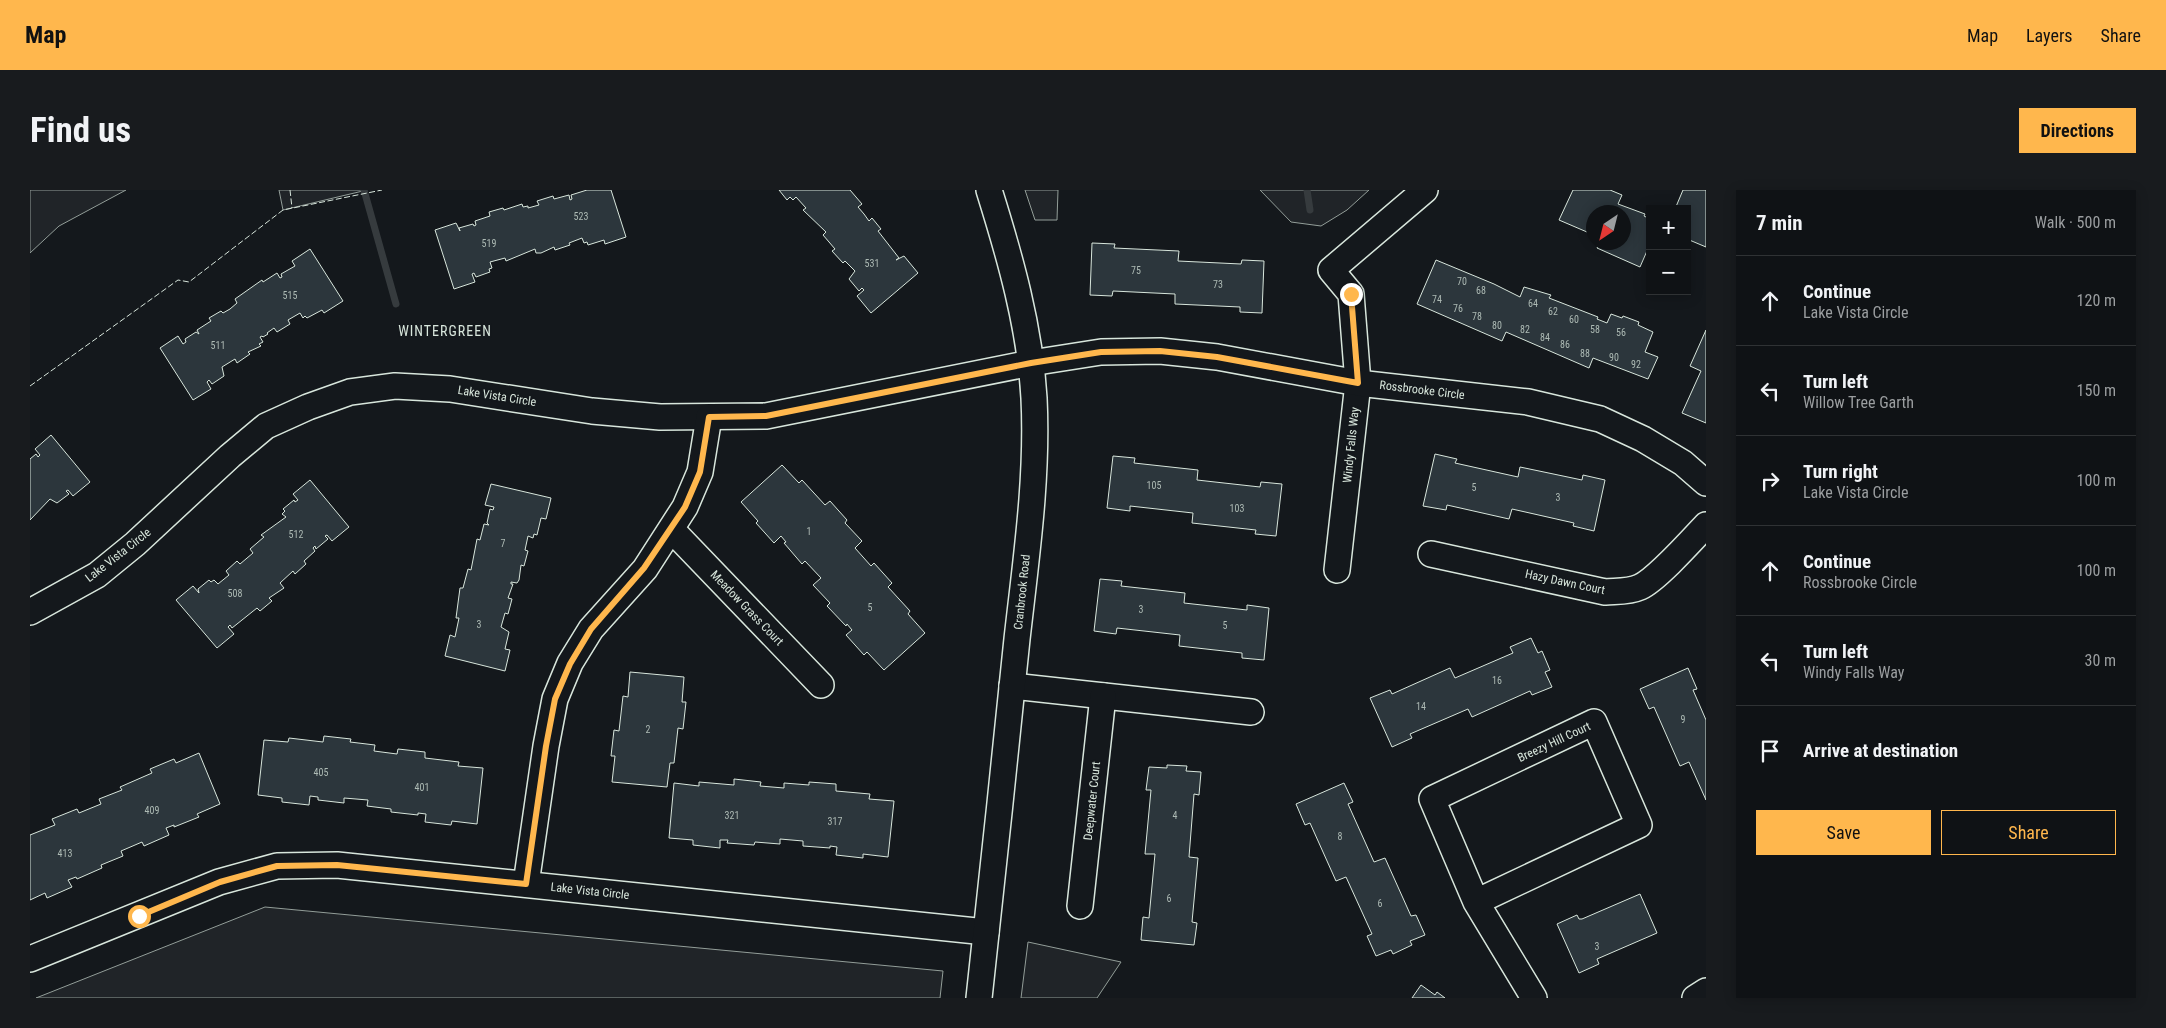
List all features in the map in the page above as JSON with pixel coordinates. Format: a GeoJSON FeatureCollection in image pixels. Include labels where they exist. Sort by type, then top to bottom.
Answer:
{"type":"FeatureCollection","features":[{"type":"Feature","properties":{"kind":"street","name":"Cranbrook Road"},"geometry":{"type":"LineString","coordinates":[[979,998],[1033,476],[1034,398],[1031,363],[1012,265],[989,190]]}},
{"type":"Feature","properties":{"kind":"street","name":"Windy Falls Way"},"geometry":{"type":"LineString","coordinates":[[1338,570],[1358,383],[1351,294],[1331,270],[1425,190]]}},
{"type":"Feature","properties":{"kind":"street","name":"Rossbrooke Circle"},"geometry":{"type":"LineString","coordinates":[[1031,363],[1101,352],[1160,351],[1217,357],[1358,383],[1528,402],[1600,419],[1643,439],[1683,463],[1706,482]]}},
{"type":"Feature","properties":{"kind":"street","name":"Lake Vista Circle"},"geometry":{"type":"LineString","coordinates":[[30,612],[97,575],[135,544],[230,456],[266,426],[308,406],[350,392],[395,386],[450,389],[592,411],[660,417],[766,416],[1031,363]]}},
{"type":"Feature","properties":{"kind":"street"},"geometry":{"type":"LineString","coordinates":[[526,884],[546,746],[555,699],[570,664],[591,629],[644,568],[672,530],[685,507],[700,472],[709,417]]}},
{"type":"Feature","properties":{"kind":"street","name":"Hazy Dawn Court"},"geometry":{"type":"LineString","coordinates":[[1431,554],[1605,592],[1625,591],[1641,587],[1706,525]]}},
{"type":"Feature","properties":{"kind":"street","name":"Meadow Grass Court"},"geometry":{"type":"LineString","coordinates":[[672,530],[821,685]]}},
{"type":"Feature","properties":{"kind":"street"},"geometry":{"type":"LineString","coordinates":[[1012,686],[1251,712]]}},
{"type":"Feature","properties":{"kind":"street","name":"Deepwater Court"},"geometry":{"type":"LineString","coordinates":[[1080,906],[1103,696]]}},
{"type":"Feature","properties":{"kind":"street","name":"Breezy Hill Court"},"geometry":{"type":"LineString","coordinates":[[1476,902],[1639,825],[1594,722],[1432,799],[1476,902],[1534,998]]}},
{"type":"Feature","properties":{"kind":"street","name":"Lake Vista Circle"},"geometry":{"type":"LineString","coordinates":[[30,959],[220,882],[277,866],[337,865],[986,932]]}},
{"type":"Feature","properties":{"kind":"street"},"geometry":{"type":"LineString","coordinates":[[1695,998],[1706,991]]}},
{"type":"Feature","properties":{"kind":"shaded area"},"geometry":{"type":"Polygon","coordinates":[[[30,190],[126,190],[59,226],[30,253],[30,190]]]}},
{"type":"Feature","properties":{"kind":"shaded area"},"geometry":{"type":"Polygon","coordinates":[[[279,190],[367,190],[283,210],[279,190]]]}},
{"type":"Feature","properties":{"kind":"shaded area"},"geometry":{"type":"Polygon","coordinates":[[[1025,190],[1058,190],[1057,220],[1035,220],[1025,190]]]}},
{"type":"Feature","properties":{"kind":"shaded area"},"geometry":{"type":"Polygon","coordinates":[[[1260,190],[1369,190],[1347,210],[1321,226],[1291,222],[1260,190]]]}},
{"type":"Feature","properties":{"kind":"shaded area"},"geometry":{"type":"Polygon","coordinates":[[[265,907],[943,971],[940,998],[36,998],[265,907]]]}},
{"type":"Feature","properties":{"kind":"shaded area"},"geometry":{"type":"Polygon","coordinates":[[[1028,942],[1121,962],[1097,998],[1021,998],[1028,942]]]}},
{"type":"Feature","properties":{"kind":"building"},"geometry":{"type":"Polygon","coordinates":[[[587,190],[611,190],[626,237],[605,244],[604,240],[588,245],[587,242],[584,243],[582,238],[569,243],[570,245],[555,250],[554,247],[541,253],[536,253],[535,249],[506,261],[505,258],[490,262],[492,268],[489,269],[490,272],[476,277],[474,273],[472,274],[475,282],[454,289],[435,230],[456,223],[460,231],[459,228],[473,224],[474,226],[476,225],[475,221],[490,216],[489,212],[503,208],[504,210],[522,204],[523,207],[528,206],[528,208],[539,205],[537,201],[553,196],[554,199],[569,195],[570,200],[572,199],[571,195],[587,190]]]}},
{"type":"Feature","properties":{"kind":"building"},"geometry":{"type":"Polygon","coordinates":[[[779,190],[850,190],[862,204],[858,207],[869,221],[872,218],[881,229],[878,231],[899,258],[896,260],[904,256],[918,273],[871,313],[857,296],[864,290],[862,288],[859,291],[849,279],[855,271],[845,261],[843,263],[832,251],[835,249],[823,235],[826,232],[803,210],[806,208],[796,197],[793,200],[790,197],[787,200],[779,190]]]}},
{"type":"Feature","properties":{"kind":"building"},"geometry":{"type":"Polygon","coordinates":[[[1573,190],[1610,190],[1622,195],[1618,204],[1621,205],[1586,205],[1586,232],[1559,220],[1573,190]]]}},
{"type":"Feature","properties":{"kind":"building"},"geometry":{"type":"Polygon","coordinates":[[[1683,190],[1706,190],[1706,247],[1691,241],[1691,205],[1677,205],[1683,190]]]}},
{"type":"Feature","properties":{"kind":"building"},"geometry":{"type":"Polygon","coordinates":[[[1631,209],[1645,214],[1644,216],[1646,217],[1646,253],[1640,267],[1602,250],[1631,250],[1631,209]]]}},
{"type":"Feature","properties":{"kind":"building"},"geometry":{"type":"Polygon","coordinates":[[[1092,243],[1115,244],[1114,248],[1179,251],[1178,261],[1241,264],[1242,260],[1264,261],[1262,313],[1240,312],[1240,307],[1175,304],[1175,294],[1113,291],[1112,296],[1090,295],[1092,243]]]}},
{"type":"Feature","properties":{"kind":"building"},"geometry":{"type":"Polygon","coordinates":[[[310,249],[343,301],[324,313],[322,310],[307,318],[305,316],[303,318],[300,313],[288,320],[290,324],[277,332],[274,328],[268,334],[260,337],[263,342],[259,344],[261,346],[248,352],[250,354],[237,363],[235,359],[222,367],[224,376],[212,384],[209,380],[207,382],[211,389],[193,400],[160,348],[178,336],[183,344],[186,342],[185,339],[196,332],[199,334],[197,330],[211,321],[209,318],[221,311],[223,313],[230,309],[237,303],[235,299],[262,280],[263,282],[277,273],[280,278],[282,277],[281,274],[295,266],[292,261],[310,249]]]}},
{"type":"Feature","properties":{"kind":"building"},"geometry":{"type":"Polygon","coordinates":[[[1436,260],[1520,297],[1524,287],[1551,295],[1549,298],[1598,317],[1597,319],[1607,323],[1611,314],[1639,322],[1638,325],[1653,332],[1645,352],[1658,357],[1648,379],[1593,358],[1589,368],[1506,332],[1502,341],[1417,304],[1436,260]]]}},
{"type":"Feature","properties":{"kind":"building"},"geometry":{"type":"Polygon","coordinates":[[[1706,330],[1706,423],[1682,413],[1701,371],[1690,366],[1706,330]]]}},
{"type":"Feature","properties":{"kind":"building"},"geometry":{"type":"Polygon","coordinates":[[[51,435],[90,482],[73,496],[68,490],[66,491],[69,494],[57,503],[50,499],[30,520],[30,459],[36,454],[38,457],[40,455],[35,449],[51,435]]]}},
{"type":"Feature","properties":{"kind":"building"},"geometry":{"type":"Polygon","coordinates":[[[1435,454],[1457,459],[1455,463],[1518,477],[1520,467],[1582,480],[1583,475],[1605,480],[1594,531],[1573,526],[1574,523],[1512,509],[1509,519],[1447,505],[1446,510],[1423,506],[1435,454]]]}},
{"type":"Feature","properties":{"kind":"building"},"geometry":{"type":"Polygon","coordinates":[[[1113,456],[1135,458],[1134,463],[1198,470],[1197,480],[1260,487],[1261,482],[1282,484],[1276,536],[1255,534],[1256,530],[1192,523],[1193,513],[1130,506],[1130,511],[1107,508],[1113,456]]]}},
{"type":"Feature","properties":{"kind":"building"},"geometry":{"type":"Polygon","coordinates":[[[782,465],[799,483],[802,480],[825,505],[830,501],[847,520],[845,523],[862,541],[855,548],[871,566],[874,563],[892,583],[888,587],[910,611],[908,614],[925,633],[884,670],[867,652],[864,655],[846,635],[852,630],[827,606],[830,603],[813,585],[821,578],[805,561],[802,564],[784,543],[786,542],[781,536],[774,543],[741,502],[782,465]]]}},
{"type":"Feature","properties":{"kind":"building"},"geometry":{"type":"Polygon","coordinates":[[[310,480],[349,527],[332,541],[327,535],[325,536],[328,539],[316,549],[315,546],[313,548],[315,551],[304,561],[306,564],[295,574],[293,571],[280,583],[284,588],[269,598],[272,601],[260,611],[257,608],[232,628],[230,625],[228,627],[234,634],[217,648],[176,600],[193,586],[199,593],[198,589],[209,580],[211,582],[214,580],[218,584],[229,575],[226,571],[237,561],[240,564],[253,553],[250,549],[264,537],[261,535],[286,517],[282,514],[285,511],[283,509],[294,500],[295,502],[298,500],[293,494],[310,480]]]}},
{"type":"Feature","properties":{"kind":"building"},"geometry":{"type":"Polygon","coordinates":[[[491,484],[551,498],[546,519],[541,518],[537,535],[534,534],[533,538],[528,536],[525,550],[528,551],[524,566],[521,565],[519,580],[517,583],[511,582],[513,584],[508,598],[512,599],[508,614],[505,613],[501,627],[509,632],[505,649],[510,650],[505,671],[445,656],[450,635],[455,637],[459,618],[456,618],[460,588],[463,588],[468,569],[471,570],[477,539],[480,540],[484,524],[489,525],[487,523],[490,509],[493,510],[494,507],[485,505],[491,484]]]}},
{"type":"Feature","properties":{"kind":"building"},"geometry":{"type":"Polygon","coordinates":[[[1100,579],[1122,581],[1121,586],[1185,593],[1184,603],[1247,610],[1247,605],[1269,608],[1264,660],[1242,658],[1242,653],[1179,646],[1180,635],[1117,628],[1116,634],[1094,631],[1100,579]]]}},
{"type":"Feature","properties":{"kind":"building"},"geometry":{"type":"Polygon","coordinates":[[[1531,638],[1538,653],[1542,651],[1550,670],[1545,672],[1552,687],[1532,695],[1530,691],[1472,717],[1468,709],[1410,734],[1412,738],[1392,747],[1370,698],[1390,690],[1392,694],[1450,668],[1455,678],[1513,653],[1510,647],[1531,638]]]}},
{"type":"Feature","properties":{"kind":"building"},"geometry":{"type":"Polygon","coordinates":[[[1688,668],[1697,689],[1693,690],[1706,720],[1706,800],[1689,762],[1680,766],[1654,707],[1649,709],[1640,689],[1688,668]]]}},
{"type":"Feature","properties":{"kind":"building"},"geometry":{"type":"Polygon","coordinates":[[[630,672],[684,677],[682,702],[686,702],[683,729],[678,728],[674,763],[670,763],[667,787],[612,782],[615,756],[611,756],[614,730],[619,731],[623,696],[628,697],[630,672]]]}},
{"type":"Feature","properties":{"kind":"building"},"geometry":{"type":"Polygon","coordinates":[[[324,736],[351,739],[350,742],[375,745],[374,751],[397,754],[398,749],[425,752],[425,758],[459,762],[458,766],[483,768],[477,824],[452,821],[451,825],[425,822],[426,814],[391,812],[391,809],[367,806],[368,800],[344,798],[344,803],[318,800],[318,797],[310,796],[309,805],[282,802],[282,798],[258,795],[264,740],[288,742],[289,738],[323,742],[324,736]]]}},
{"type":"Feature","properties":{"kind":"building"},"geometry":{"type":"Polygon","coordinates":[[[199,753],[220,804],[197,814],[199,817],[174,827],[174,825],[166,828],[169,835],[144,846],[142,842],[121,851],[123,856],[101,865],[102,868],[77,879],[76,877],[68,880],[72,887],[47,898],[45,893],[30,900],[30,835],[55,825],[52,819],[77,809],[79,813],[101,804],[99,799],[122,790],[120,787],[152,773],[150,769],[174,759],[176,763],[199,753]]]}},
{"type":"Feature","properties":{"kind":"building"},"geometry":{"type":"Polygon","coordinates":[[[1167,765],[1187,766],[1186,771],[1201,772],[1199,795],[1194,794],[1189,857],[1198,858],[1192,922],[1197,923],[1194,945],[1141,940],[1143,917],[1149,918],[1155,854],[1145,854],[1151,790],[1146,790],[1149,767],[1167,768],[1167,765]]]}},
{"type":"Feature","properties":{"kind":"building"},"geometry":{"type":"Polygon","coordinates":[[[734,779],[761,782],[760,786],[784,788],[784,783],[809,785],[809,782],[836,784],[836,791],[870,794],[869,799],[894,801],[888,857],[863,854],[863,858],[836,855],[837,847],[803,846],[803,841],[780,839],[780,844],[755,842],[754,845],[727,843],[728,840],[720,840],[720,848],[693,845],[693,840],[669,838],[674,783],[699,786],[699,782],[734,785],[734,779]]]}},
{"type":"Feature","properties":{"kind":"building"},"geometry":{"type":"Polygon","coordinates":[[[1344,783],[1353,802],[1348,804],[1374,862],[1385,858],[1411,916],[1416,915],[1425,935],[1410,941],[1412,945],[1393,954],[1391,950],[1376,956],[1367,936],[1372,934],[1346,877],[1336,881],[1310,823],[1305,825],[1296,804],[1344,783]]]}},
{"type":"Feature","properties":{"kind":"building"},"geometry":{"type":"Polygon","coordinates":[[[1640,894],[1657,933],[1597,959],[1599,964],[1579,973],[1557,924],[1577,915],[1579,919],[1582,919],[1640,894]]]}},
{"type":"Feature","properties":{"kind":"building"},"geometry":{"type":"Polygon","coordinates":[[[1421,985],[1435,995],[1437,992],[1445,998],[1412,998],[1421,985]]]}},
{"type":"Feature","properties":{"kind":"waterway"},"geometry":{"type":"LineString","coordinates":[[364,190],[396,304]]}},
{"type":"Feature","properties":{"kind":"waterway"},"geometry":{"type":"LineString","coordinates":[[1307,190],[1310,210]]}},
{"type":"Feature","properties":{"kind":"fence"},"geometry":{"type":"LineString","coordinates":[[290,190],[292,208]]}},
{"type":"Feature","properties":{"kind":"fence"},"geometry":{"type":"LineString","coordinates":[[30,386],[178,280],[189,282],[283,210],[382,190]]}},
{"type":"Feature","properties":{"kind":"district","name":"WINTERGREEN"},"geometry":{"type":"Point","coordinates":[445,331]}},
{"type":"Feature","properties":{"kind":"route"},"geometry":{"type":"LineString","coordinates":[[139,916],[220,882],[277,866],[337,865],[526,884],[546,746],[555,699],[570,664],[591,629],[644,568],[672,530],[685,507],[700,472],[709,417],[766,416],[856,396],[892,391],[1031,363],[1101,352],[1160,351],[1217,357],[1358,383],[1351,294]]}}]}
